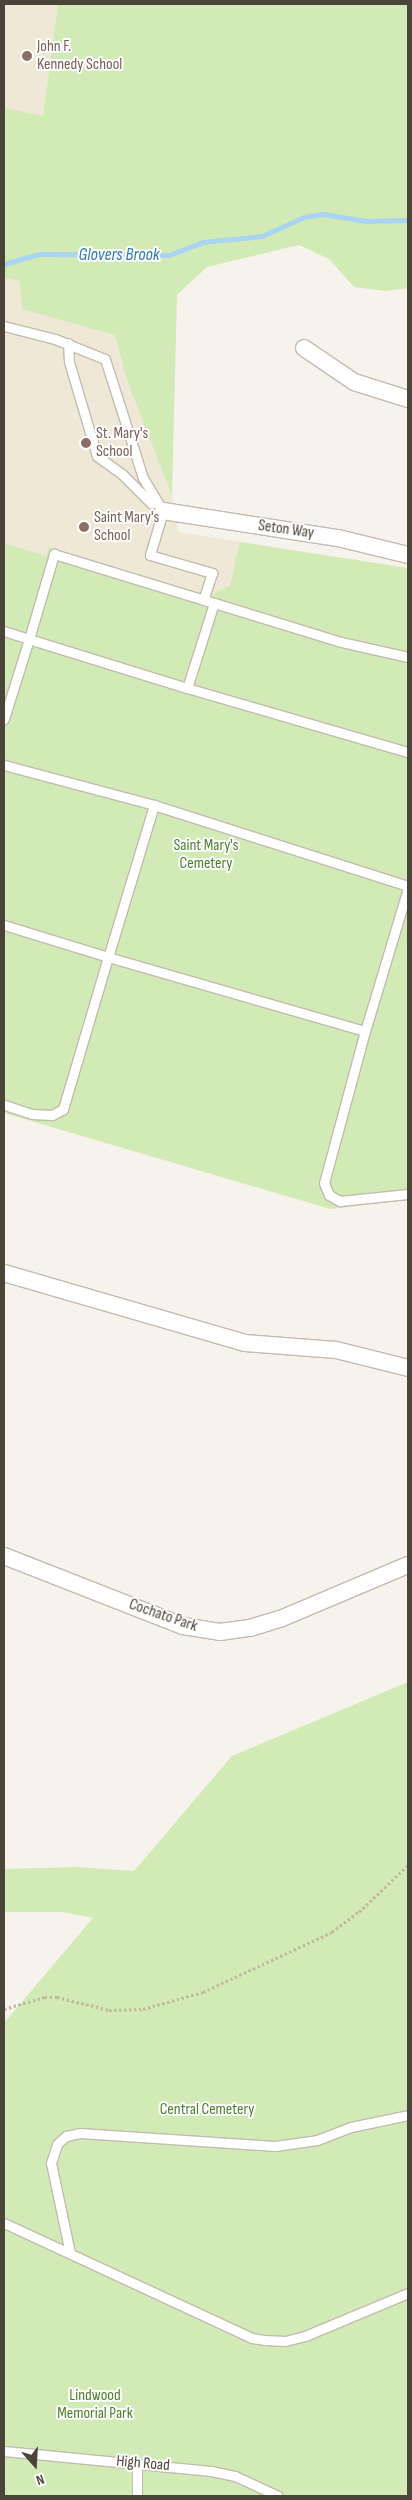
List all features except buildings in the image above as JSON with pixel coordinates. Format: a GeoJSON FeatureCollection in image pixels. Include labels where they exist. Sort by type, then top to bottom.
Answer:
{"type":"FeatureCollection","features":[{"type":"Feature","properties":{"kind":"street"},"geometry":{"type":"LineString","coordinates":[[304,348],[354,382],[408,399]]}},
{"type":"Feature","properties":{"kind":"street","name":"Seton Way"},"geometry":{"type":"LineString","coordinates":[[163,512],[326,536],[408,555]]}},
{"type":"Feature","properties":{"kind":"street"},"geometry":{"type":"LineString","coordinates":[[4,1273],[239,1341],[336,1350],[408,1368]]}},
{"type":"Feature","properties":{"kind":"street","name":"Cochato Park"},"geometry":{"type":"LineString","coordinates":[[4,1556],[183,1626],[220,1632],[250,1628],[280,1619],[408,1565]]}},
{"type":"Feature","properties":{"kind":"lane"},"geometry":{"type":"LineString","coordinates":[[4,326],[68,344],[105,359],[143,478],[163,512],[150,555],[212,573],[203,600]]}},
{"type":"Feature","properties":{"kind":"lane"},"geometry":{"type":"LineString","coordinates":[[68,344],[69,362],[97,456],[122,474],[163,512]]}},
{"type":"Feature","properties":{"kind":"lane"},"geometry":{"type":"LineString","coordinates":[[4,719],[54,554],[342,642],[408,657]]}},
{"type":"Feature","properties":{"kind":"lane"},"geometry":{"type":"LineString","coordinates":[[187,688],[214,603]]}},
{"type":"Feature","properties":{"kind":"lane"},"geometry":{"type":"LineString","coordinates":[[4,631],[187,688],[408,752]]}},
{"type":"Feature","properties":{"kind":"lane"},"geometry":{"type":"LineString","coordinates":[[4,765],[154,805],[408,887],[365,1031],[324,1186],[331,1197],[343,1201],[408,1194]]}},
{"type":"Feature","properties":{"kind":"lane"},"geometry":{"type":"LineString","coordinates":[[4,1105],[32,1114],[52,1115],[63,1109],[154,805]]}},
{"type":"Feature","properties":{"kind":"lane"},"geometry":{"type":"LineString","coordinates":[[4,925],[365,1031]]}},
{"type":"Feature","properties":{"kind":"lane"},"geometry":{"type":"LineString","coordinates":[[70,2254],[51,2163],[57,2144],[66,2136],[80,2133],[275,2146],[317,2140],[351,2127],[408,2115]]}},
{"type":"Feature","properties":{"kind":"lane"},"geometry":{"type":"LineString","coordinates":[[4,2222],[252,2338],[285,2341],[305,2336],[408,2293]]}},
{"type":"Feature","properties":{"kind":"lane","name":"High Road"},"geometry":{"type":"LineString","coordinates":[[4,2451],[219,2472],[278,2496]]}},
{"type":"Feature","properties":{"kind":"lane"},"geometry":{"type":"LineString","coordinates":[[136,2496],[137,2464]]}},
{"type":"Feature","properties":{"kind":"path"},"geometry":{"type":"LineString","coordinates":[[4,2009],[51,1997],[110,2010],[143,2009],[203,1992],[332,1932],[359,1912],[408,1865]]}},
{"type":"Feature","properties":{"kind":"shaded area","name":"John F. Kennedy School"},"geometry":{"type":"Polygon","coordinates":[[[4,4],[58,4],[43,116],[4,108],[4,4]]]}},
{"type":"Feature","properties":{"kind":"shaded area","name":"St. Mary's School"},"geometry":{"type":"Polygon","coordinates":[[[4,278],[102,290],[172,495],[178,532],[316,554],[214,593],[212,597],[49,547],[46,557],[4,543],[4,278]]]}},
{"type":"Feature","properties":{"kind":"green space"},"geometry":{"type":"Polygon","coordinates":[[[58,4],[408,4],[408,288],[385,291],[354,287],[329,259],[299,245],[207,267],[177,295],[172,495],[128,383],[115,335],[22,309],[20,281],[4,278],[4,108],[43,116],[58,4]]]}},
{"type":"Feature","properties":{"kind":"green space","name":"Saint Mary's Cemetery"},"geometry":{"type":"Polygon","coordinates":[[[240,542],[408,568],[408,1200],[330,1209],[4,1113],[4,543],[46,556],[49,547],[212,597],[214,593],[230,586],[240,542]]]}},
{"type":"Feature","properties":{"kind":"green space","name":"Central Cemetery"},"geometry":{"type":"Polygon","coordinates":[[[408,1682],[408,2496],[4,2496],[4,2023],[93,1918],[62,1912],[4,1912],[4,1869],[76,1867],[134,1871],[232,1756],[408,1682]]]}},
{"type":"Feature","properties":{"kind":"waterway","name":"Glovers Brook"},"geometry":{"type":"LineString","coordinates":[[4,264],[40,254],[169,255],[203,242],[262,236],[304,217],[323,214],[366,221],[408,220]]}},
{"type":"Feature","properties":{"kind":"place","name":"John F. Kennedy School"},"geometry":{"type":"Point","coordinates":[27,56]}},
{"type":"Feature","properties":{"kind":"place","name":"St. Mary's School"},"geometry":{"type":"Point","coordinates":[86,443]}},
{"type":"Feature","properties":{"kind":"place","name":"Saint Mary's School"},"geometry":{"type":"Point","coordinates":[84,527]}},
{"type":"Feature","properties":{"kind":"park label","name":"Lindwood Memorial Park"},"geometry":{"type":"Point","coordinates":[95,2405]}}]}
